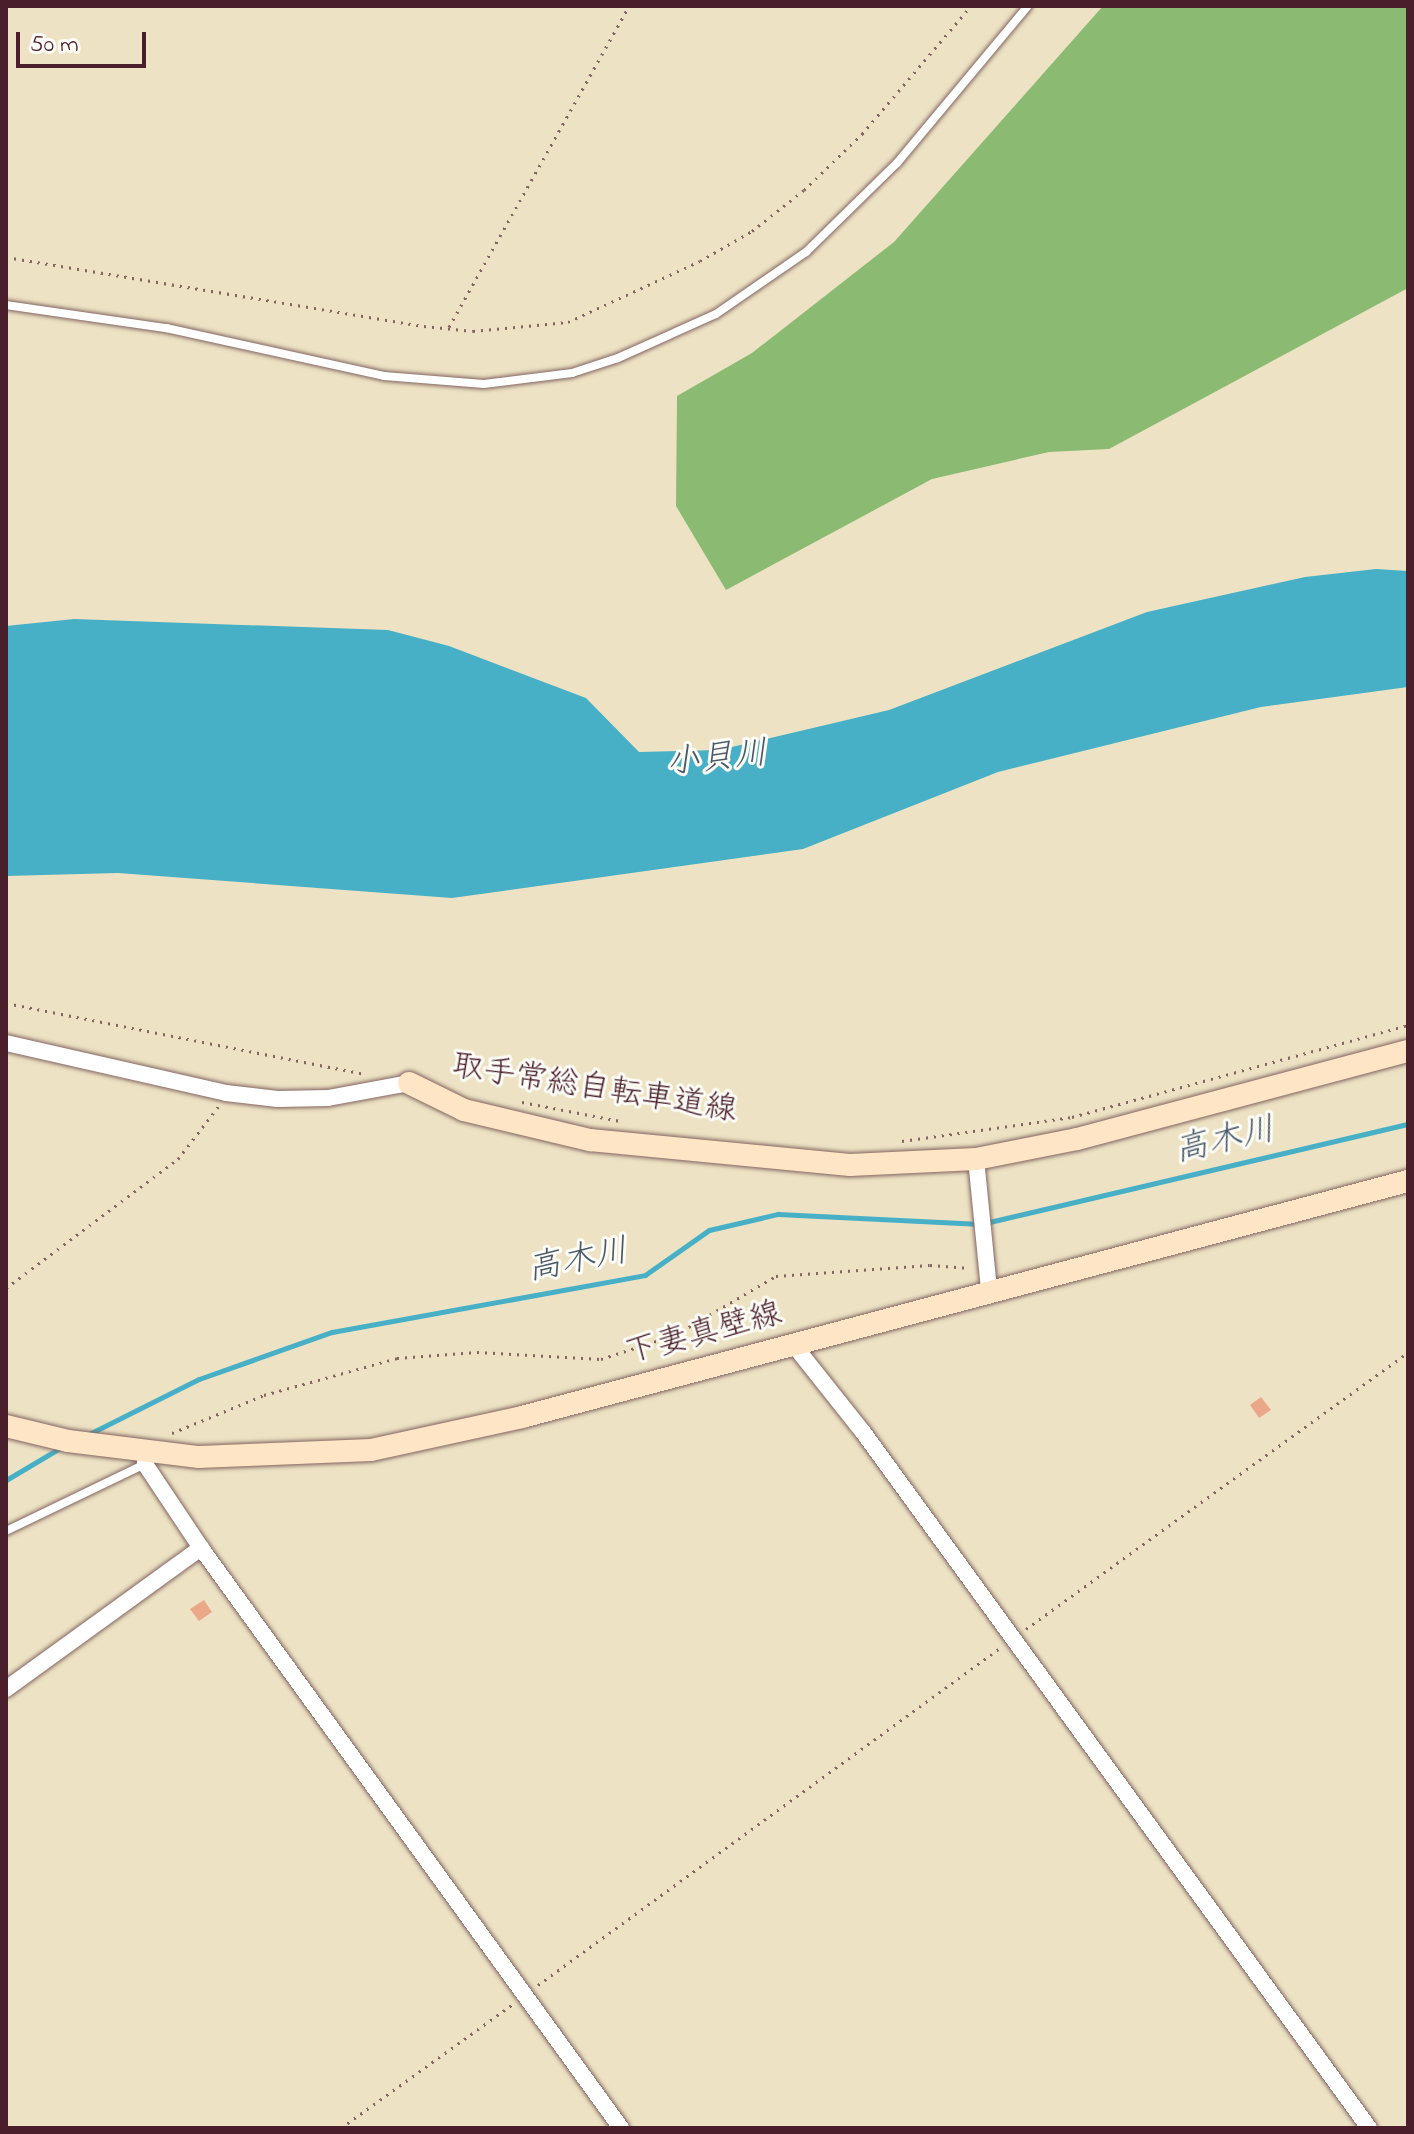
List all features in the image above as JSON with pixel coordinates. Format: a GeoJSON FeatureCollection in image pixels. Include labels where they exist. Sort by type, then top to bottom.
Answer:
{"type":"FeatureCollection","features":[{"type":"Feature","properties":{"kind":"main road"},"geometry":{"type":"LineString","coordinates":[[409,1083],[464,1110],[590,1140],[850,1165],[976,1159],[1077,1139],[1408,1051]]}},
{"type":"Feature","properties":{"kind":"main road","name":"下妻真壁線"},"geometry":{"type":"LineString","coordinates":[[10,1427],[141,1455],[256,1457],[371,1450],[509,1421],[793,1344],[988,1277],[1408,1181]]}},
{"type":"Feature","properties":{"kind":"street"},"geometry":{"type":"LineString","coordinates":[[6,1043],[226,1093],[328,1098],[409,1083]]}},
{"type":"Feature","properties":{"kind":"street"},"geometry":{"type":"LineString","coordinates":[[976,1159],[988,1277]]}},
{"type":"Feature","properties":{"kind":"street"},"geometry":{"type":"LineString","coordinates":[[793,1344],[1013,1638],[1369,2128]]}},
{"type":"Feature","properties":{"kind":"street"},"geometry":{"type":"LineString","coordinates":[[141,1455],[201,1548],[621,2128]]}},
{"type":"Feature","properties":{"kind":"street"},"geometry":{"type":"LineString","coordinates":[[6,1689],[201,1548]]}},
{"type":"Feature","properties":{"kind":"lane"},"geometry":{"type":"LineString","coordinates":[[6,305],[166,328],[397,378],[484,384],[572,373],[630,353],[716,314],[806,252],[897,163],[1028,6]]}},
{"type":"Feature","properties":{"kind":"lane"},"geometry":{"type":"LineString","coordinates":[[6,1531],[141,1455]]}},
{"type":"Feature","properties":{"kind":"path"},"geometry":{"type":"LineString","coordinates":[[449,327],[629,6]]}},
{"type":"Feature","properties":{"kind":"path"},"geometry":{"type":"LineString","coordinates":[[6,257],[288,306],[449,327],[535,328],[568,322],[700,261],[752,231],[804,190],[862,134],[971,6]]}},
{"type":"Feature","properties":{"kind":"path"},"geometry":{"type":"LineString","coordinates":[[6,1003],[378,1077]]}},
{"type":"Feature","properties":{"kind":"path"},"geometry":{"type":"LineString","coordinates":[[890,1143],[1072,1117],[1408,1025]]}},
{"type":"Feature","properties":{"kind":"path"},"geometry":{"type":"LineString","coordinates":[[6,1288],[178,1159],[207,1128],[226,1093]]}},
{"type":"Feature","properties":{"kind":"path","name":"取手常総自転車道線"},"geometry":{"type":"LineString","coordinates":[[507,1099],[624,1122]]}},
{"type":"Feature","properties":{"kind":"path"},"geometry":{"type":"LineString","coordinates":[[141,1455],[176,1430],[264,1395],[397,1358],[477,1352],[601,1359],[647,1346],[776,1276],[960,1264],[988,1277]]}},
{"type":"Feature","properties":{"kind":"path"},"geometry":{"type":"LineString","coordinates":[[341,2128],[1408,1352]]}},
{"type":"Feature","properties":{"kind":"green space"},"geometry":{"type":"Polygon","coordinates":[[[1103,6],[1408,6],[1408,288],[1109,449],[1049,452],[932,479],[726,590],[676,506],[677,396],[752,353],[894,242],[1103,6]]]}},
{"type":"Feature","properties":{"kind":"water","name":"小貝川"},"geometry":{"type":"Polygon","coordinates":[[[1376,569],[1408,571],[1408,687],[1261,707],[998,772],[803,849],[452,898],[118,873],[6,876],[6,626],[74,619],[388,630],[449,646],[586,698],[639,752],[719,750],[889,710],[1147,612],[1305,577],[1376,569]]]}},
{"type":"Feature","properties":{"kind":"building"},"geometry":{"type":"Polygon","coordinates":[[[1261,1397],[1271,1410],[1259,1418],[1250,1405],[1261,1397]]]}},
{"type":"Feature","properties":{"kind":"building"},"geometry":{"type":"Polygon","coordinates":[[[204,1600],[212,1612],[199,1621],[190,1609],[204,1600]]]}},
{"type":"Feature","properties":{"kind":"waterway","name":"高木川"},"geometry":{"type":"LineString","coordinates":[[87,1435],[199,1379],[332,1332],[645,1275],[709,1230],[778,1214],[981,1224],[1408,1124]]}},
{"type":"Feature","properties":{"kind":"waterway","name":"高木川"},"geometry":{"type":"LineString","coordinates":[[6,1480],[60,1448]]}}]}
